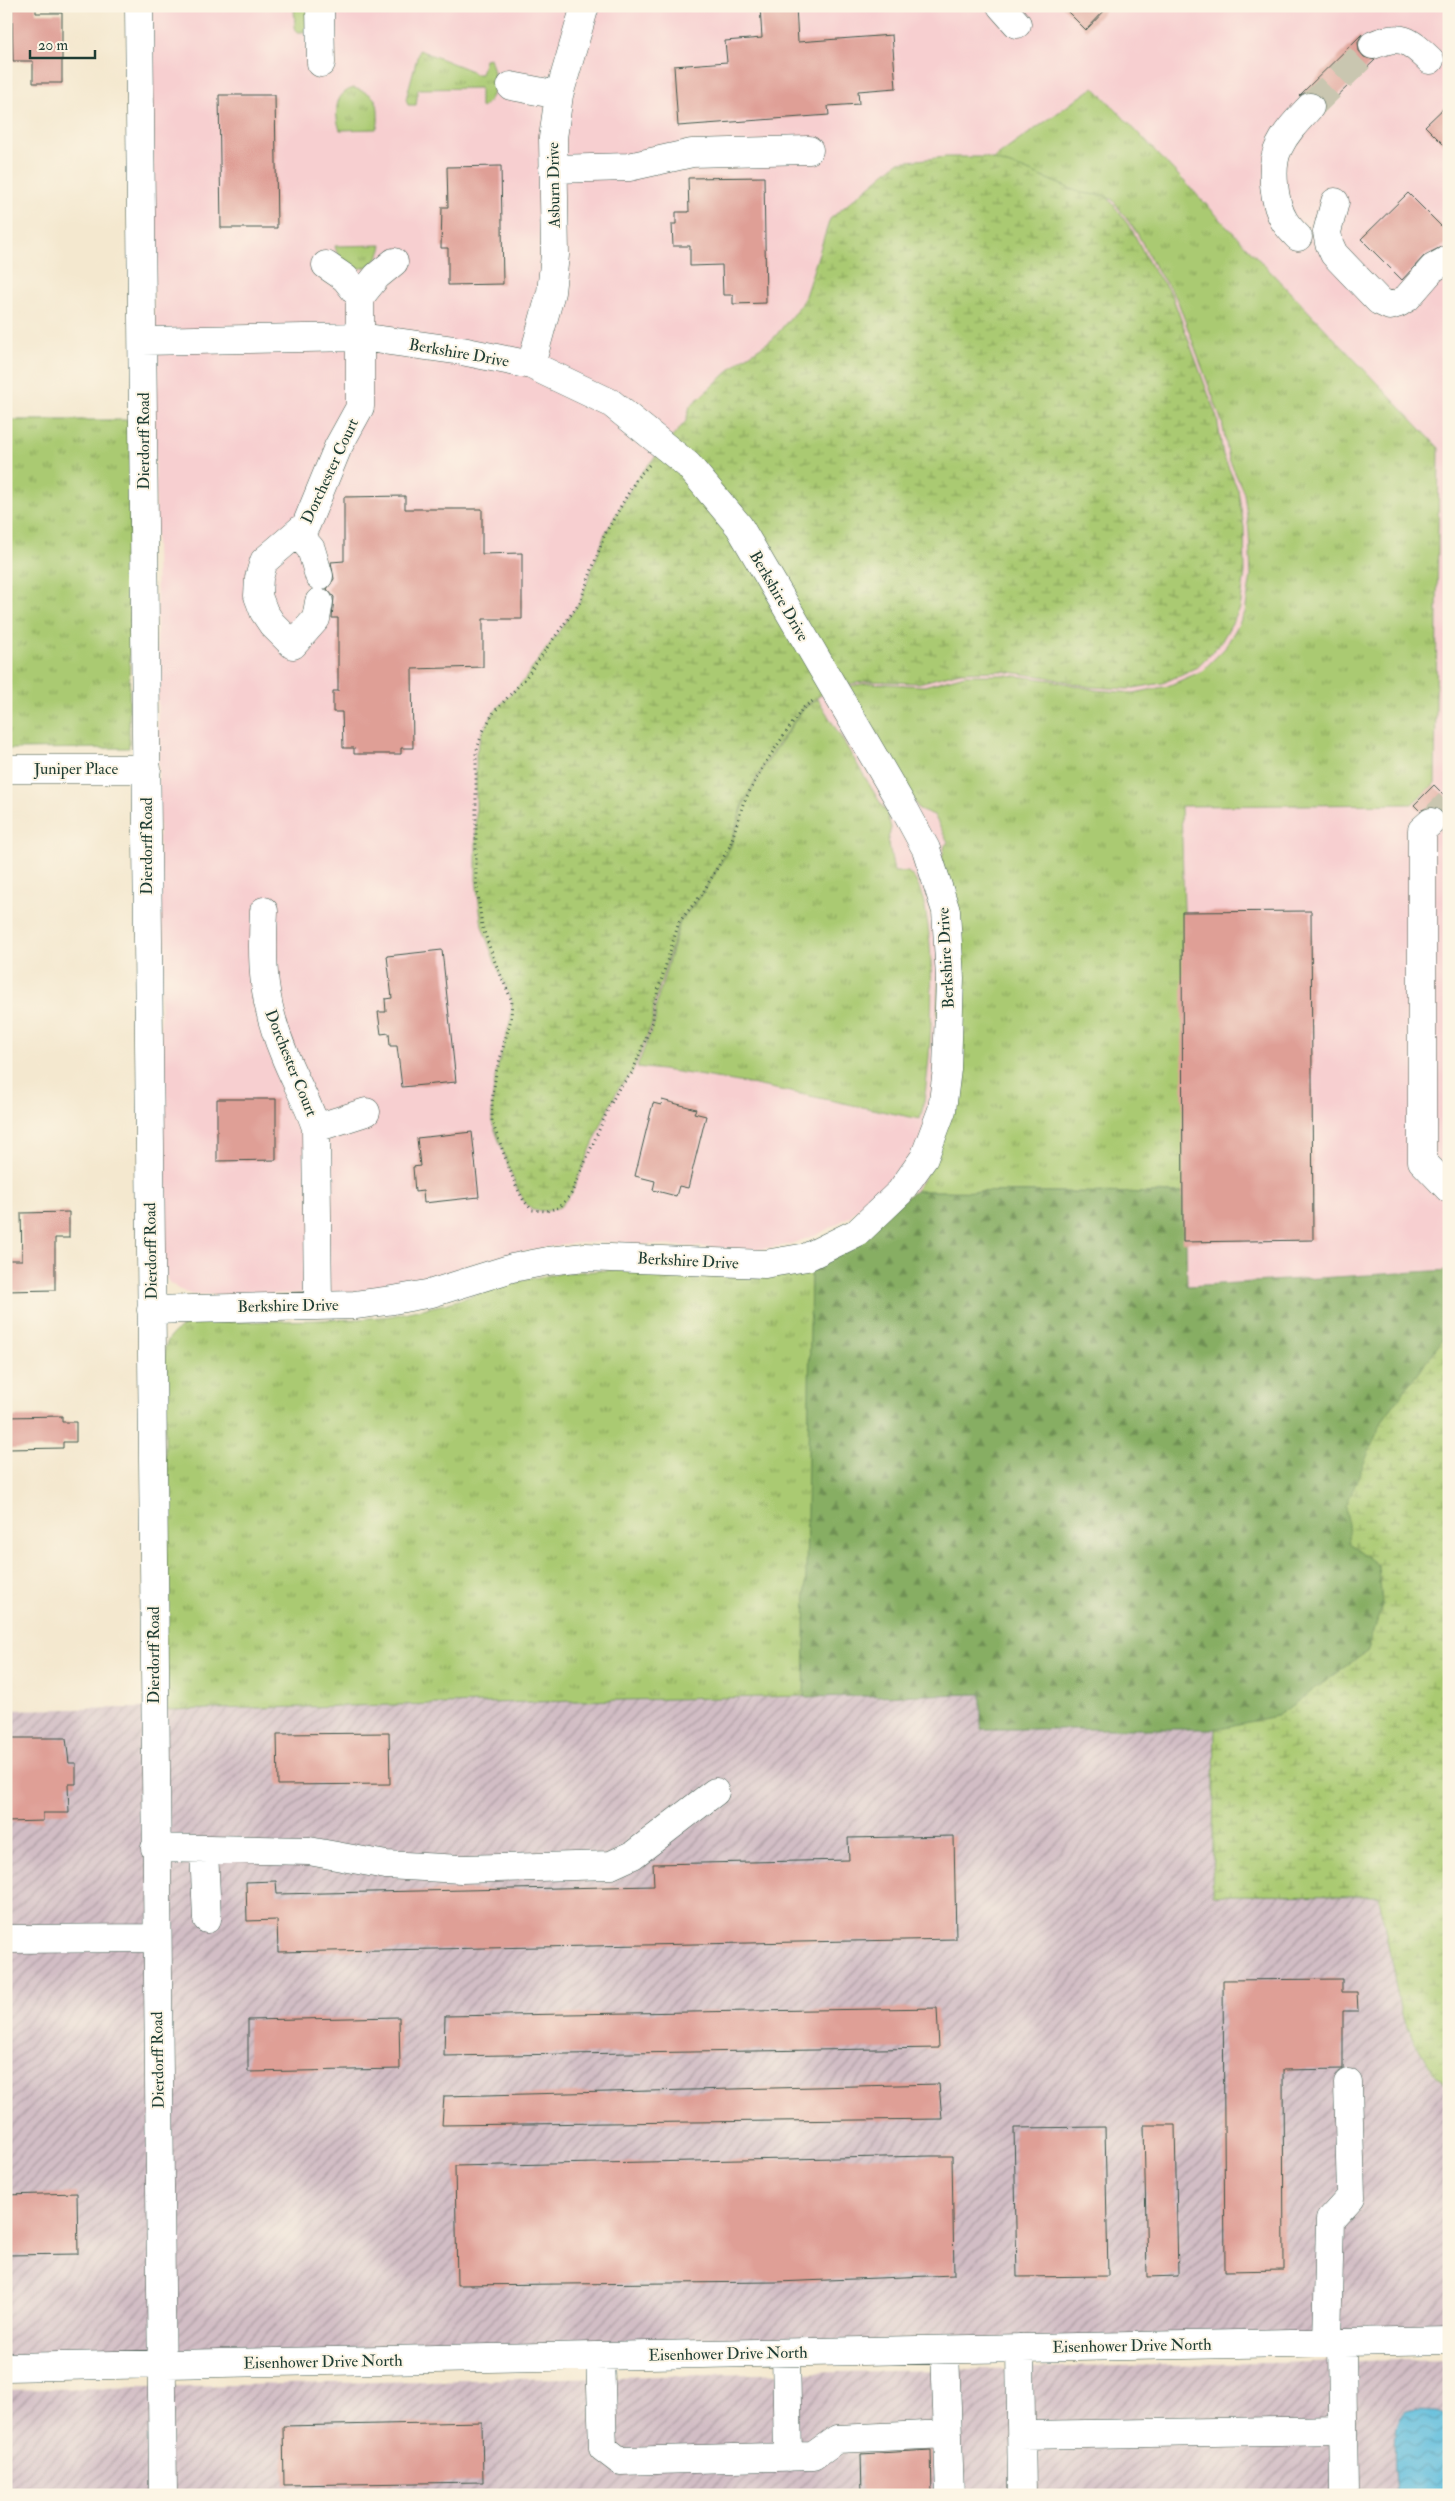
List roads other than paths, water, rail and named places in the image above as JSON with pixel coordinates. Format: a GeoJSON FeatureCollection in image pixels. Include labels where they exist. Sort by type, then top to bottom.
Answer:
{"type":"FeatureCollection","features":[{"type":"Feature","properties":{"kind":"street","name":"Dierdorff Road"},"geometry":{"type":"LineString","coordinates":[[139,6],[155,1848],[163,2495]]}},
{"type":"Feature","properties":{"kind":"street"},"geometry":{"type":"LineString","coordinates":[[320,6],[321,63]]}},
{"type":"Feature","properties":{"kind":"street","name":"Asburn Drive"},"geometry":{"type":"LineString","coordinates":[[530,365],[551,292],[555,255],[553,138],[559,95],[585,6]]}},
{"type":"Feature","properties":{"kind":"street"},"geometry":{"type":"LineString","coordinates":[[1373,45],[1389,38],[1400,38],[1409,42],[1430,60]]}},
{"type":"Feature","properties":{"kind":"street"},"geometry":{"type":"LineString","coordinates":[[512,86],[559,95]]}},
{"type":"Feature","properties":{"kind":"street"},"geometry":{"type":"LineString","coordinates":[[1298,238],[1285,222],[1279,204],[1275,164],[1278,149],[1289,130],[1310,107]]}},
{"type":"Feature","properties":{"kind":"street"},"geometry":{"type":"LineString","coordinates":[[553,169],[628,168],[692,153],[808,150]]}},
{"type":"Feature","properties":{"kind":"street"},"geometry":{"type":"LineString","coordinates":[[1335,202],[1327,232],[1329,243],[1334,254],[1379,301],[1390,306],[1399,303],[1407,298],[1433,268],[1449,259]]}},
{"type":"Feature","properties":{"kind":"street"},"geometry":{"type":"LineString","coordinates":[[326,265],[345,278],[360,296],[377,276],[394,262]]}},
{"type":"Feature","properties":{"kind":"street","name":"Dorchester Court"},"geometry":{"type":"LineString","coordinates":[[298,534],[311,549],[319,589],[316,619],[293,645],[272,624],[264,612],[258,596],[259,578],[264,562],[306,525],[338,447],[360,408],[360,296]]}},
{"type":"Feature","properties":{"kind":"street","name":"Berkshire Drive"},"geometry":{"type":"LineString","coordinates":[[143,341],[360,338],[462,350],[530,365],[611,403],[665,445],[688,465],[738,526],[926,849],[946,911],[950,978],[947,1069],[942,1110],[924,1158],[900,1192],[858,1232],[807,1257],[765,1264],[724,1264],[635,1258],[557,1260],[512,1268],[432,1293],[365,1304],[151,1310]]}},
{"type":"Feature","properties":{"kind":"street","name":"Juniper Place"},"geometry":{"type":"LineString","coordinates":[[6,769],[147,769]]}},
{"type":"Feature","properties":{"kind":"street"},"geometry":{"type":"LineString","coordinates":[[1431,822],[1422,830],[1422,1161],[1449,1189]]}},
{"type":"Feature","properties":{"kind":"street","name":"Dorchester Court"},"geometry":{"type":"LineString","coordinates":[[264,911],[262,950],[265,997],[284,1053],[309,1103],[316,1128],[318,1306]]}},
{"type":"Feature","properties":{"kind":"street"},"geometry":{"type":"LineString","coordinates":[[316,1128],[366,1112]]}},
{"type":"Feature","properties":{"kind":"street"},"geometry":{"type":"LineString","coordinates":[[155,1848],[310,1851],[386,1865],[461,1869],[611,1865],[633,1855],[715,1792]]}},
{"type":"Feature","properties":{"kind":"street"},"geometry":{"type":"LineString","coordinates":[[204,1849],[207,1919]]}},
{"type":"Feature","properties":{"kind":"street"},"geometry":{"type":"LineString","coordinates":[[6,1939],[156,1938]]}},
{"type":"Feature","properties":{"kind":"street"},"geometry":{"type":"LineString","coordinates":[[1344,2495],[1344,2430],[1335,2342],[1330,2220],[1351,2197],[1348,2083]]}},
{"type":"Feature","properties":{"kind":"street","name":"Eisenhower Drive North"},"geometry":{"type":"LineString","coordinates":[[6,2367],[1449,2340]]}},
{"type":"Feature","properties":{"kind":"street"},"geometry":{"type":"LineString","coordinates":[[1020,2348],[1022,2495]]}},
{"type":"Feature","properties":{"kind":"street"},"geometry":{"type":"LineString","coordinates":[[945,2350],[950,2495]]}},
{"type":"Feature","properties":{"kind":"street"},"geometry":{"type":"LineString","coordinates":[[786,2353],[788,2457]]}},
{"type":"Feature","properties":{"kind":"street"},"geometry":{"type":"LineString","coordinates":[[600,2356],[603,2448],[620,2461],[813,2456],[836,2439],[948,2434]]}},
{"type":"Feature","properties":{"kind":"street"},"geometry":{"type":"LineString","coordinates":[[1021,2435],[1344,2430]]}},
{"type":"Feature","properties":{"kind":"water"},"geometry":{"type":"Polygon","coordinates":[[[1417,2410],[1437,2411],[1446,2414],[1449,2425],[1449,2495],[1397,2495],[1394,2442],[1397,2423],[1403,2414],[1408,2412],[1417,2410]]]}},
{"type":"Feature","properties":{"kind":"tunnel"},"geometry":{"type":"LineString","coordinates":[[1310,107],[1373,45]]}},
{"type":"Feature","properties":{"kind":"tunnel"},"geometry":{"type":"LineString","coordinates":[[1431,822],[1449,804]]}}]}
